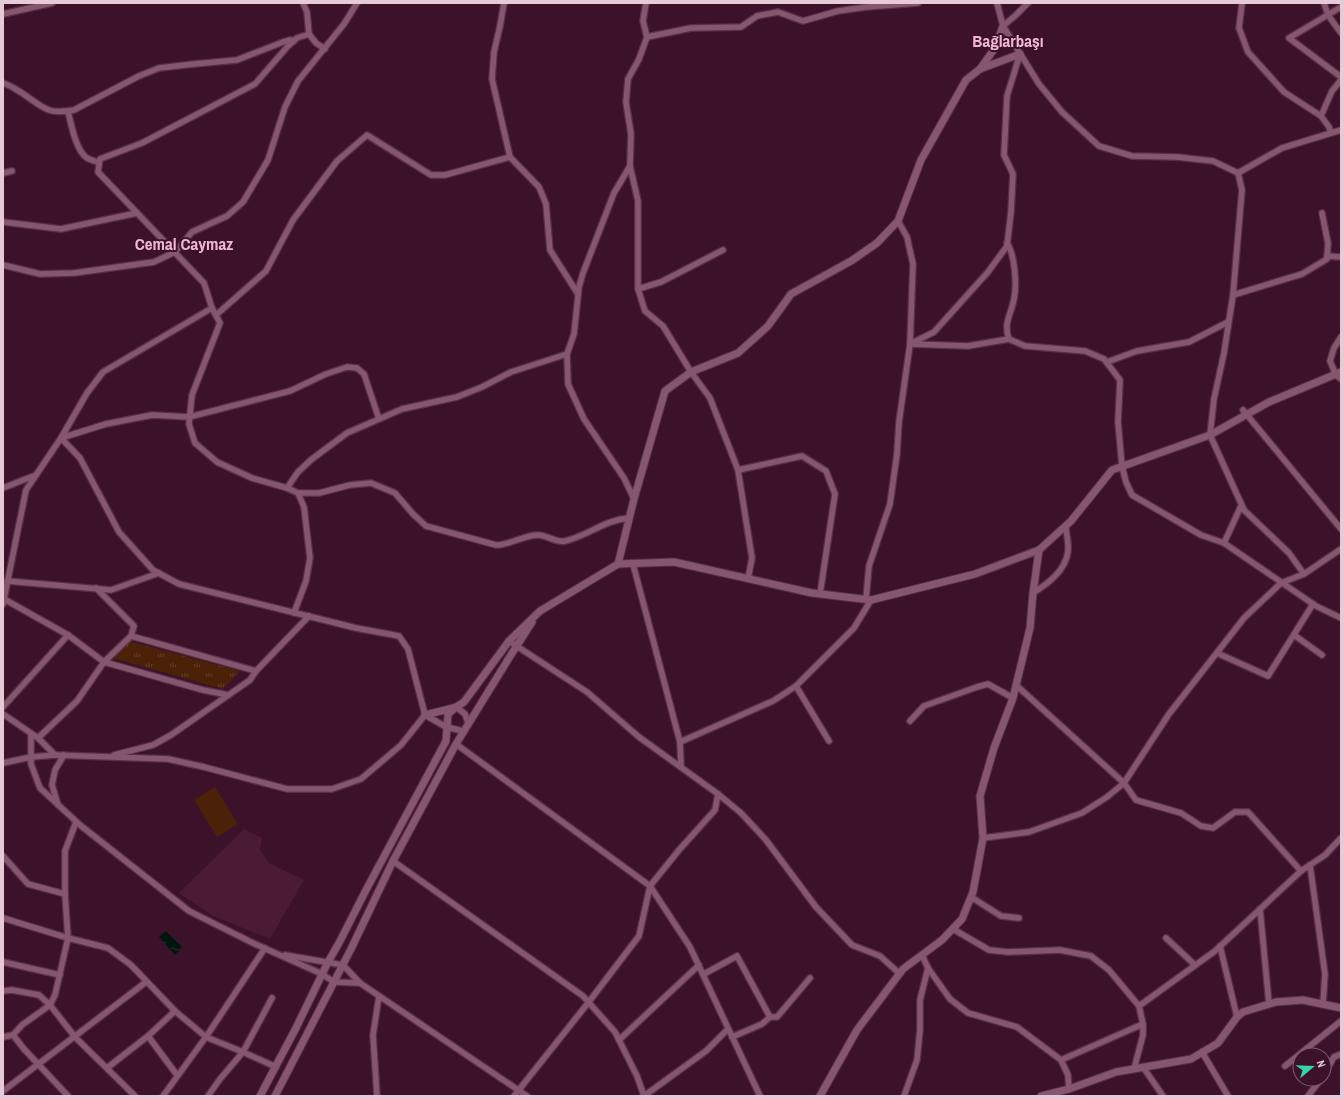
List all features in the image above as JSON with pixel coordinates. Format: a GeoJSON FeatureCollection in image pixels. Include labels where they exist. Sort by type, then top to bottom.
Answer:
{"type":"FeatureCollection","features":[{"type":"Feature","properties":{"kind":"street"},"geometry":{"type":"LineString","coordinates":[[3,14],[52,3]]}},
{"type":"Feature","properties":{"kind":"street"},"geometry":{"type":"LineString","coordinates":[[303,3],[307,12],[309,34],[316,43],[325,49]]}},
{"type":"Feature","properties":{"kind":"street"},"geometry":{"type":"LineString","coordinates":[[3,265],[40,274],[74,273],[154,262],[175,252],[192,232],[226,216],[243,202],[268,160],[285,108],[298,81],[344,24],[357,3]]}},
{"type":"Feature","properties":{"kind":"street"},"geometry":{"type":"LineString","coordinates":[[504,3],[494,52],[492,79],[510,157],[539,187],[546,204],[550,250],[579,295]]}},
{"type":"Feature","properties":{"kind":"street"},"geometry":{"type":"LineString","coordinates":[[646,3],[643,21],[647,37],[639,59],[628,79],[626,102],[632,134],[630,166],[638,201],[638,289],[645,311],[663,326],[691,372],[710,398],[738,470],[752,558],[748,579]]}},
{"type":"Feature","properties":{"kind":"street"},"geometry":{"type":"LineString","coordinates":[[647,37],[691,28],[741,27],[756,16],[778,12],[803,21],[838,11],[918,3]]}},
{"type":"Feature","properties":{"kind":"street"},"geometry":{"type":"LineString","coordinates":[[997,3],[1003,26],[1039,84],[1062,112],[1098,146],[1132,156],[1177,157],[1213,161],[1238,173]]}},
{"type":"Feature","properties":{"kind":"street"},"geometry":{"type":"LineString","coordinates":[[618,564],[634,499],[665,391],[691,372],[738,353],[768,326],[791,294],[851,261],[878,243],[898,221],[921,160],[966,80],[980,69],[995,48],[1003,26],[1028,3]]}},
{"type":"Feature","properties":{"kind":"street"},"geometry":{"type":"LineString","coordinates":[[1242,3],[1239,28],[1248,52],[1284,92],[1321,116],[1331,134]]}},
{"type":"Feature","properties":{"kind":"street"},"geometry":{"type":"LineString","coordinates":[[1324,3],[1328,15],[1341,33]]}},
{"type":"Feature","properties":{"kind":"street"},"geometry":{"type":"LineString","coordinates":[[1341,7],[1289,38],[1341,77]]}},
{"type":"Feature","properties":{"kind":"street"},"geometry":{"type":"LineString","coordinates":[[309,34],[297,38],[288,46],[255,84],[142,143],[100,159],[98,172],[204,283],[212,308],[220,323],[192,395],[188,424],[195,444],[217,462],[252,478],[287,488],[298,493],[318,493],[350,485],[371,483],[395,493],[413,514],[426,526],[496,545],[536,535],[554,540],[566,541],[606,523],[621,518],[629,518]]}},
{"type":"Feature","properties":{"kind":"street"},"geometry":{"type":"LineString","coordinates":[[3,83],[16,88],[44,108],[62,112],[74,110],[139,76],[159,68],[237,60],[283,42],[290,40],[294,41]]}},
{"type":"Feature","properties":{"kind":"street"},"geometry":{"type":"LineString","coordinates":[[980,69],[1020,54]]}},
{"type":"Feature","properties":{"kind":"street"},"geometry":{"type":"LineString","coordinates":[[910,344],[934,332],[988,272],[1007,246],[1013,174],[1004,155],[1007,96],[1020,54]]}},
{"type":"Feature","properties":{"kind":"street"},"geometry":{"type":"LineString","coordinates":[[1321,116],[1332,91],[1341,80]]}},
{"type":"Feature","properties":{"kind":"street"},"geometry":{"type":"LineString","coordinates":[[68,111],[76,140],[83,154],[87,158],[99,163]]}},
{"type":"Feature","properties":{"kind":"street"},"geometry":{"type":"LineString","coordinates":[[1238,173],[1282,148],[1341,130]]}},
{"type":"Feature","properties":{"kind":"street"},"geometry":{"type":"LineString","coordinates":[[216,315],[266,271],[293,220],[337,161],[367,135],[431,174],[445,174],[510,157]]}},
{"type":"Feature","properties":{"kind":"street"},"geometry":{"type":"LineString","coordinates":[[630,166],[614,193],[583,273],[574,334],[567,354],[568,384],[584,419],[624,478],[634,499]]}},
{"type":"Feature","properties":{"kind":"street"},"geometry":{"type":"LineString","coordinates":[[3,173],[12,171]]}},
{"type":"Feature","properties":{"kind":"street"},"geometry":{"type":"LineString","coordinates":[[1238,173],[1242,190],[1233,295],[1214,399],[1210,435],[1244,510],[1289,553],[1304,574]]}},
{"type":"Feature","properties":{"kind":"street"},"geometry":{"type":"LineString","coordinates":[[1233,295],[1302,274],[1327,259],[1328,243],[1322,213]]}},
{"type":"Feature","properties":{"kind":"street"},"geometry":{"type":"LineString","coordinates":[[3,222],[61,229],[137,214]]}},
{"type":"Feature","properties":{"kind":"street"},"geometry":{"type":"LineString","coordinates":[[680,742],[774,701],[796,686],[854,628],[868,600],[869,566],[890,504],[897,454],[899,422],[910,344],[913,264],[907,237],[898,221]]}},
{"type":"Feature","properties":{"kind":"street"},"geometry":{"type":"LineString","coordinates":[[1007,243],[1010,248],[1015,282],[1014,299],[1006,326],[1009,339]]}},
{"type":"Feature","properties":{"kind":"street"},"geometry":{"type":"LineString","coordinates":[[638,289],[661,282],[723,250]]}},
{"type":"Feature","properties":{"kind":"street"},"geometry":{"type":"LineString","coordinates":[[1327,256],[1341,257]]}},
{"type":"Feature","properties":{"kind":"street"},"geometry":{"type":"LineString","coordinates":[[212,308],[103,372],[88,393],[61,438],[26,490],[4,590],[3,602],[68,635],[104,662],[203,690],[228,695]]}},
{"type":"Feature","properties":{"kind":"street"},"geometry":{"type":"LineString","coordinates":[[1107,362],[1137,351],[1189,342],[1228,322]]}},
{"type":"Feature","properties":{"kind":"street"},"geometry":{"type":"LineString","coordinates":[[260,1096],[296,1028],[328,962],[446,741],[448,714],[464,702],[509,641],[540,611],[618,564],[674,562],[820,594],[868,600],[975,574],[1039,550],[1071,521],[1112,470],[1210,435],[1245,412],[1339,375],[1330,361],[1334,348],[1341,337]]}},
{"type":"Feature","properties":{"kind":"street"},"geometry":{"type":"LineString","coordinates":[[910,344],[968,346],[1009,339],[1025,346],[1085,351],[1104,359],[1120,380],[1118,422],[1122,466],[1126,482],[1132,495],[1201,535],[1224,543],[1313,604],[1341,618]]}},
{"type":"Feature","properties":{"kind":"street"},"geometry":{"type":"LineString","coordinates":[[287,488],[298,472],[312,459],[348,434],[402,409],[457,397],[482,387],[511,372],[567,354]]}},
{"type":"Feature","properties":{"kind":"street"},"geometry":{"type":"LineString","coordinates":[[61,438],[106,424],[152,415],[189,417],[290,391],[326,374],[347,367],[357,368],[364,374],[380,419]]}},
{"type":"Feature","properties":{"kind":"street"},"geometry":{"type":"LineString","coordinates":[[1245,412],[1341,529]]}},
{"type":"Feature","properties":{"kind":"street"},"geometry":{"type":"LineString","coordinates":[[61,438],[80,458],[119,532],[153,570],[179,584],[356,628],[398,636],[408,649],[425,715],[446,727],[463,731]]}},
{"type":"Feature","properties":{"kind":"street"},"geometry":{"type":"LineString","coordinates":[[738,470],[802,456],[826,471],[835,494],[820,594]]}},
{"type":"Feature","properties":{"kind":"street"},"geometry":{"type":"LineString","coordinates":[[3,488],[36,475]]}},
{"type":"Feature","properties":{"kind":"street"},"geometry":{"type":"LineString","coordinates":[[294,613],[306,581],[310,558],[304,507],[298,493]]}},
{"type":"Feature","properties":{"kind":"street"},"geometry":{"type":"LineString","coordinates":[[1224,543],[1242,506]]}},
{"type":"Feature","properties":{"kind":"street"},"geometry":{"type":"LineString","coordinates":[[1033,593],[1047,584],[1063,566],[1068,552],[1066,526]]}},
{"type":"Feature","properties":{"kind":"street"},"geometry":{"type":"LineString","coordinates":[[983,838],[1029,832],[1082,813],[1107,797],[1124,783],[1169,714],[1244,618],[1281,583],[1304,574],[1341,549]]}},
{"type":"Feature","properties":{"kind":"street"},"geometry":{"type":"LineString","coordinates":[[820,1096],[858,1030],[903,969],[942,940],[953,929],[962,919],[971,897],[983,838],[980,796],[994,748],[1013,698],[1030,628],[1039,550]]}},
{"type":"Feature","properties":{"kind":"street"},"geometry":{"type":"LineString","coordinates":[[633,564],[680,742],[681,766]]}},
{"type":"Feature","properties":{"kind":"street"},"geometry":{"type":"LineString","coordinates":[[7,581],[111,590],[159,574]]}},
{"type":"Feature","properties":{"kind":"street"},"geometry":{"type":"LineString","coordinates":[[38,738],[77,701],[104,662],[131,636],[134,626],[96,588]]}},
{"type":"Feature","properties":{"kind":"street"},"geometry":{"type":"LineString","coordinates":[[1217,653],[1268,676],[1313,604]]}},
{"type":"Feature","properties":{"kind":"street"},"geometry":{"type":"LineString","coordinates":[[276,1096],[343,965],[393,861],[463,731],[540,611]]}},
{"type":"Feature","properties":{"kind":"street"},"geometry":{"type":"LineString","coordinates":[[109,756],[153,745],[171,735],[250,680],[256,671],[309,616]]}},
{"type":"Feature","properties":{"kind":"street"},"geometry":{"type":"LineString","coordinates":[[3,707],[68,635]]}},
{"type":"Feature","properties":{"kind":"street"},"geometry":{"type":"LineString","coordinates":[[1294,635],[1322,654]]}},
{"type":"Feature","properties":{"kind":"street"},"geometry":{"type":"LineString","coordinates":[[131,636],[256,671]]}},
{"type":"Feature","properties":{"kind":"street"},"geometry":{"type":"LineString","coordinates":[[509,641],[587,692],[639,737],[681,766],[741,813],[766,840],[816,906],[852,945],[880,956],[900,974]]}},
{"type":"Feature","properties":{"kind":"street"},"geometry":{"type":"LineString","coordinates":[[910,720],[924,706],[988,684],[1013,698]]}},
{"type":"Feature","properties":{"kind":"street"},"geometry":{"type":"LineString","coordinates":[[1016,685],[1124,783],[1136,800],[1181,813],[1201,826],[1213,828],[1235,812],[1248,812],[1301,871]]}},
{"type":"Feature","properties":{"kind":"street"},"geometry":{"type":"LineString","coordinates":[[796,686],[829,741]]}},
{"type":"Feature","properties":{"kind":"street"},"geometry":{"type":"LineString","coordinates":[[3,763],[31,757],[55,755],[168,759],[287,789],[332,789],[361,779],[402,746],[425,715],[456,707]]}},
{"type":"Feature","properties":{"kind":"street"},"geometry":{"type":"LineString","coordinates":[[456,707],[464,714],[468,723]]}},
{"type":"Feature","properties":{"kind":"street"},"geometry":{"type":"LineString","coordinates":[[3,714],[38,738],[55,755]]}},
{"type":"Feature","properties":{"kind":"street"},"geometry":{"type":"LineString","coordinates":[[31,734],[31,764],[40,788],[76,822],[189,910],[277,954],[322,974],[334,982],[360,984]]}},
{"type":"Feature","properties":{"kind":"street"},"geometry":{"type":"LineString","coordinates":[[456,744],[650,886],[690,947],[760,1096]]}},
{"type":"Feature","properties":{"kind":"street"},"geometry":{"type":"LineString","coordinates":[[58,805],[52,785],[55,770],[64,755]]}},
{"type":"Feature","properties":{"kind":"street"},"geometry":{"type":"LineString","coordinates":[[514,1096],[639,936],[650,886],[714,810],[718,794]]}},
{"type":"Feature","properties":{"kind":"street"},"geometry":{"type":"LineString","coordinates":[[3,1037],[13,1035],[22,1025],[50,1005],[55,995],[68,938],[65,894],[65,851],[76,822]]}},
{"type":"Feature","properties":{"kind":"street"},"geometry":{"type":"LineString","coordinates":[[1139,1006],[1220,946],[1301,871],[1325,855],[1341,838]]}},
{"type":"Feature","properties":{"kind":"street"},"geometry":{"type":"LineString","coordinates":[[3,856],[28,884],[65,894]]}},
{"type":"Feature","properties":{"kind":"street"},"geometry":{"type":"LineString","coordinates":[[393,861],[583,996],[615,1032],[637,1076],[644,1096],[706,1051],[728,1029]]}},
{"type":"Feature","properties":{"kind":"street"},"geometry":{"type":"LineString","coordinates":[[1310,865],[1325,974],[1323,1004]]}},
{"type":"Feature","properties":{"kind":"street"},"geometry":{"type":"LineString","coordinates":[[971,897],[1001,916],[1019,918]]}},
{"type":"Feature","properties":{"kind":"street"},"geometry":{"type":"LineString","coordinates":[[1260,909],[1269,1004]]}},
{"type":"Feature","properties":{"kind":"street"},"geometry":{"type":"LineString","coordinates":[[3,918],[68,938],[108,948],[131,965],[175,1011],[206,1037],[276,1067]]}},
{"type":"Feature","properties":{"kind":"street"},"geometry":{"type":"LineString","coordinates":[[953,929],[989,950],[1008,952],[1060,950],[1091,956],[1109,970],[1139,1006],[1143,1024],[1143,1035],[1134,1069]]}},
{"type":"Feature","properties":{"kind":"street"},"geometry":{"type":"LineString","coordinates":[[1166,938],[1195,965]]}},
{"type":"Feature","properties":{"kind":"street"},"geometry":{"type":"LineString","coordinates":[[1220,946],[1237,1017]]}},
{"type":"Feature","properties":{"kind":"street"},"geometry":{"type":"LineString","coordinates":[[163,1096],[206,1037],[265,948]]}},
{"type":"Feature","properties":{"kind":"street"},"geometry":{"type":"LineString","coordinates":[[277,954],[343,965],[360,984],[527,1096]]}},
{"type":"Feature","properties":{"kind":"street"},"geometry":{"type":"LineString","coordinates":[[922,955],[928,968],[950,999],[968,1013],[1017,1027],[1061,1060],[1068,1075],[1068,1089]]}},
{"type":"Feature","properties":{"kind":"street"},"geometry":{"type":"LineString","coordinates":[[704,974],[737,956],[770,1017]]}},
{"type":"Feature","properties":{"kind":"street"},"geometry":{"type":"LineString","coordinates":[[3,962],[60,975]]}},
{"type":"Feature","properties":{"kind":"street"},"geometry":{"type":"LineString","coordinates":[[619,1040],[699,966]]}},
{"type":"Feature","properties":{"kind":"street"},"geometry":{"type":"LineString","coordinates":[[904,1096],[917,1060],[920,1030],[920,1000],[928,968]]}},
{"type":"Feature","properties":{"kind":"street"},"geometry":{"type":"LineString","coordinates":[[732,1037],[762,1024],[770,1017],[777,1017],[810,978]]}},
{"type":"Feature","properties":{"kind":"street"},"geometry":{"type":"LineString","coordinates":[[3,1091],[146,982]]}},
{"type":"Feature","properties":{"kind":"street"},"geometry":{"type":"LineString","coordinates":[[3,991],[12,990],[39,995],[50,1005],[75,1037],[135,1096]]}},
{"type":"Feature","properties":{"kind":"street"},"geometry":{"type":"LineString","coordinates":[[377,1096],[373,1035],[379,996]]}},
{"type":"Feature","properties":{"kind":"street"},"geometry":{"type":"LineString","coordinates":[[208,1096],[243,1052],[272,998]]}},
{"type":"Feature","properties":{"kind":"street"},"geometry":{"type":"LineString","coordinates":[[1044,1096],[1116,1072],[1191,1059],[1218,1043],[1237,1017],[1243,1012],[1269,1004],[1303,1000],[1341,1008]]}},
{"type":"Feature","properties":{"kind":"street"},"geometry":{"type":"LineString","coordinates":[[107,1068],[148,1036],[175,1011]]}},
{"type":"Feature","properties":{"kind":"street"},"geometry":{"type":"LineString","coordinates":[[1285,1066],[1341,1021]]}},
{"type":"Feature","properties":{"kind":"street"},"geometry":{"type":"LineString","coordinates":[[1061,1060],[1143,1024]]}},
{"type":"Feature","properties":{"kind":"street"},"geometry":{"type":"LineString","coordinates":[[13,1035],[24,1049],[68,1096]]}},
{"type":"Feature","properties":{"kind":"street"},"geometry":{"type":"LineString","coordinates":[[148,1036],[177,1075]]}},
{"type":"Feature","properties":{"kind":"street"},"geometry":{"type":"LineString","coordinates":[[1202,1052],[1228,1096]]}},
{"type":"Feature","properties":{"kind":"street"},"geometry":{"type":"LineString","coordinates":[[1332,1060],[1334,1057],[1341,1054]]}},
{"type":"Feature","properties":{"kind":"street"},"geometry":{"type":"LineString","coordinates":[[1143,1067],[1163,1096]]}},
{"type":"Feature","properties":{"kind":"street"},"geometry":{"type":"LineString","coordinates":[[1308,1096],[1315,1087]]}},
{"type":"Feature","properties":{"kind":"shaded area"},"geometry":{"type":"Polygon","coordinates":[[[244,829],[262,838],[260,850],[269,863],[304,880],[270,939],[213,916],[179,893],[244,829]]]}},
{"type":"Feature","properties":{"kind":"green space"},"geometry":{"type":"Polygon","coordinates":[[[128,641],[240,671],[223,689],[113,658],[128,641]]]}},
{"type":"Feature","properties":{"kind":"green space"},"geometry":{"type":"Polygon","coordinates":[[[215,787],[238,824],[217,837],[194,800],[215,787]]]}},
{"type":"Feature","properties":{"kind":"water"},"geometry":{"type":"Polygon","coordinates":[[[166,931],[182,947],[175,955],[159,937],[166,931]]]}},
{"type":"Feature","properties":{"kind":"district","name":"Bağlarbaşı"},"geometry":{"type":"Point","coordinates":[1008,41]}},
{"type":"Feature","properties":{"kind":"district","name":"Cemal Caymaz"},"geometry":{"type":"Point","coordinates":[184,244]}}]}
